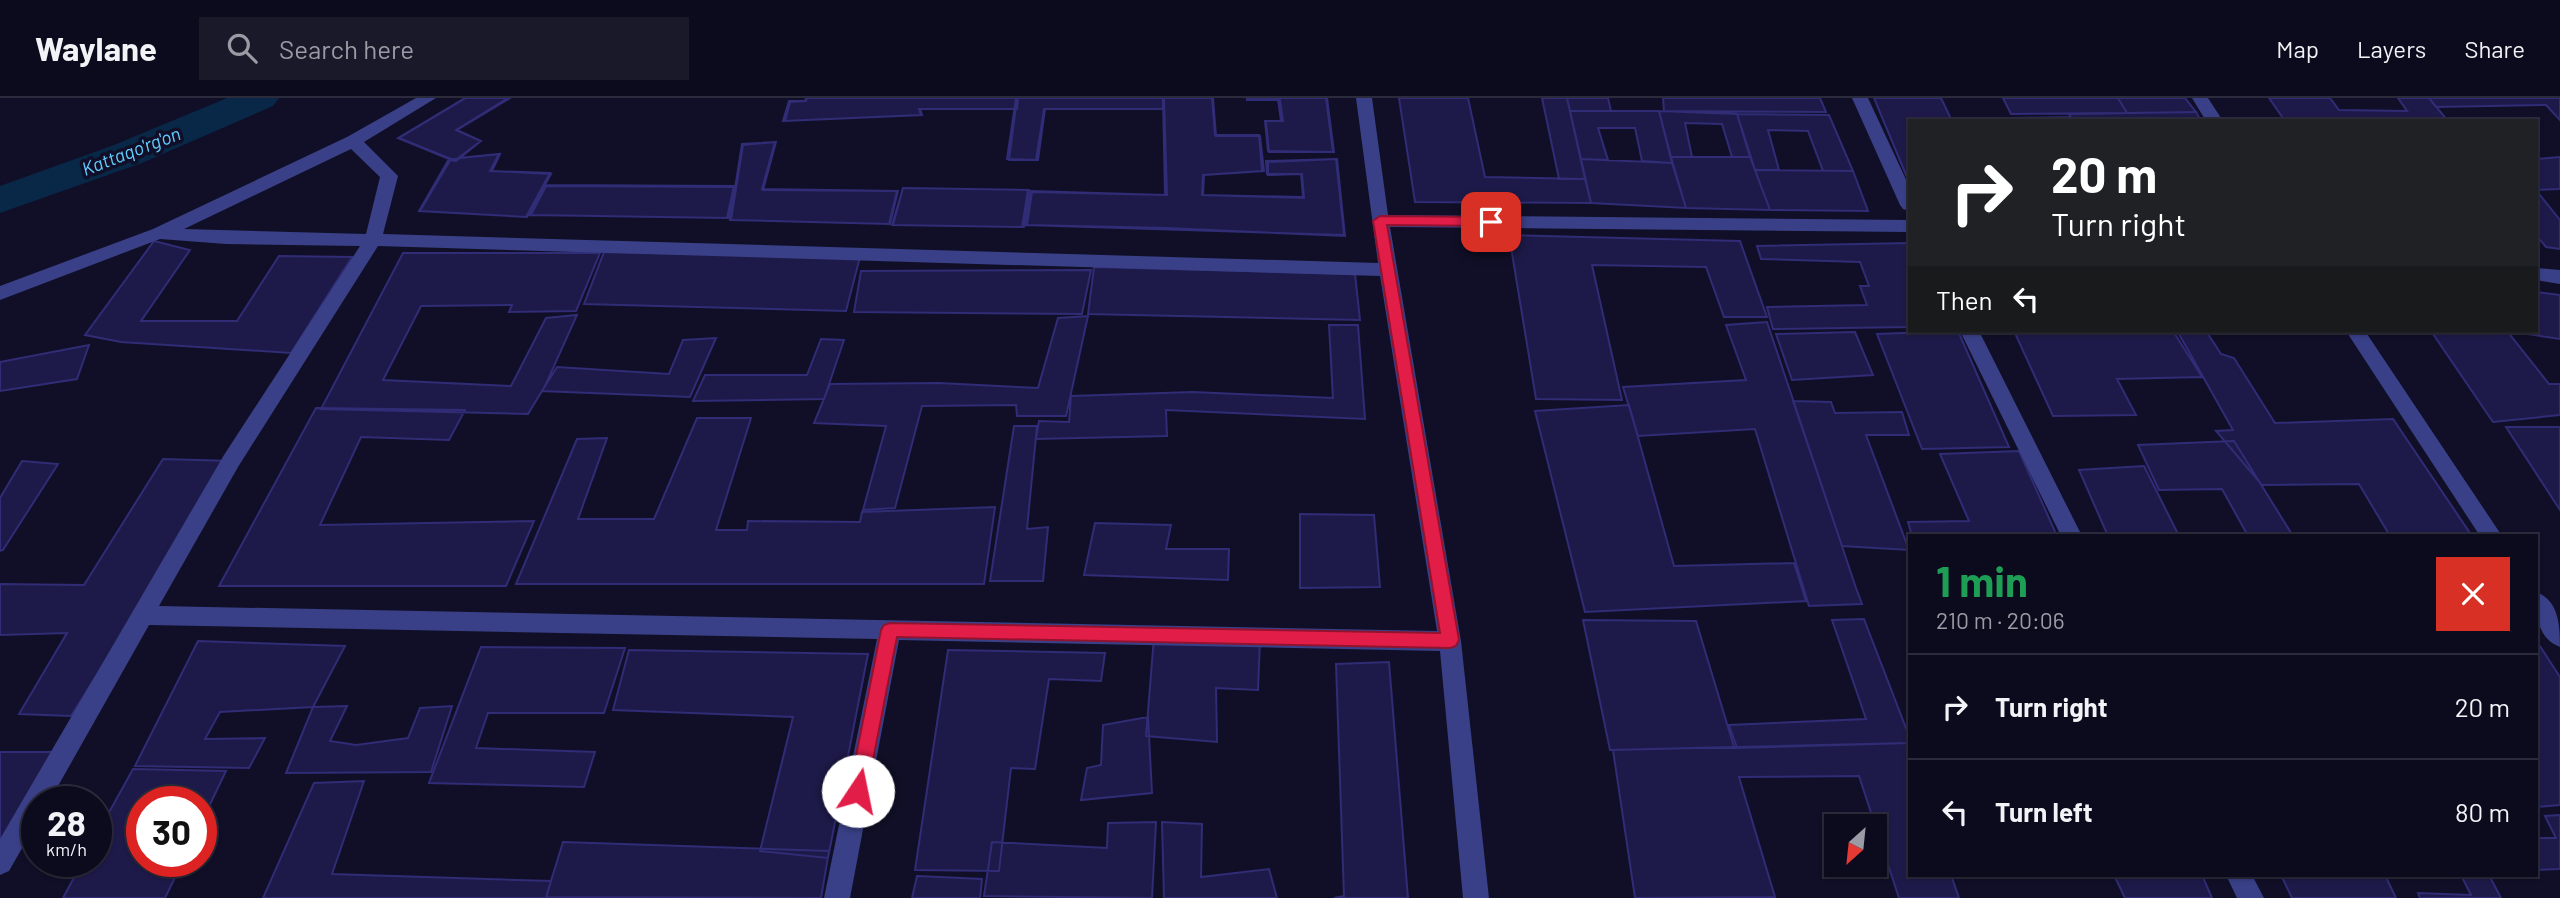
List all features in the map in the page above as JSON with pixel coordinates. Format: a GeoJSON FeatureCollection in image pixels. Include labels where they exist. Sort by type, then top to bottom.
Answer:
{"type":"FeatureCollection","features":[{"type":"Feature","properties":{"kind":"street"},"geometry":{"type":"LineString","coordinates":[[0,293],[159,233],[353,141],[428,98]]}},
{"type":"Feature","properties":{"kind":"street"},"geometry":{"type":"LineString","coordinates":[[1364,98],[1380,221],[1450,640],[1476,898]]}},
{"type":"Feature","properties":{"kind":"street"},"geometry":{"type":"LineString","coordinates":[[1860,98],[1908,203]]}},
{"type":"Feature","properties":{"kind":"street"},"geometry":{"type":"LineString","coordinates":[[2200,98],[2214,119]]}},
{"type":"Feature","properties":{"kind":"street"},"geometry":{"type":"LineString","coordinates":[[0,863],[231,461],[373,240],[389,176],[353,141]]}},
{"type":"Feature","properties":{"kind":"street"},"geometry":{"type":"LineString","coordinates":[[1380,221],[1908,226]]}},
{"type":"Feature","properties":{"kind":"street"},"geometry":{"type":"LineString","coordinates":[[159,233],[226,238],[1388,270]]}},
{"type":"Feature","properties":{"kind":"street"},"geometry":{"type":"LineString","coordinates":[[2538,274],[2560,278]]}},
{"type":"Feature","properties":{"kind":"street"},"geometry":{"type":"LineString","coordinates":[[1971,333],[2071,534]]}},
{"type":"Feature","properties":{"kind":"street"},"geometry":{"type":"LineString","coordinates":[[2356,333],[2491,534]]}},
{"type":"Feature","properties":{"kind":"street"},"geometry":{"type":"LineString","coordinates":[[2538,604],[2560,637]]}},
{"type":"Feature","properties":{"kind":"street"},"geometry":{"type":"LineString","coordinates":[[141,615],[1450,640]]}},
{"type":"Feature","properties":{"kind":"street"},"geometry":{"type":"LineString","coordinates":[[837,898],[890,630]]}},
{"type":"Feature","properties":{"kind":"street"},"geometry":{"type":"LineString","coordinates":[[2240,877],[2251,898]]}},
{"type":"Feature","properties":{"kind":"building"},"geometry":{"type":"Polygon","coordinates":[[[465,98],[508,98],[456,130],[481,141],[454,161],[398,138],[465,98]]]}},
{"type":"Feature","properties":{"kind":"building"},"geometry":{"type":"Polygon","coordinates":[[[466,98],[510,98],[457,130],[481,141],[456,161],[399,138],[466,98]]]}},
{"type":"Feature","properties":{"kind":"building"},"geometry":{"type":"Polygon","coordinates":[[[806,98],[1017,98],[1016,109],[919,109],[921,115],[783,121],[789,101],[805,101],[806,98]]]}},
{"type":"Feature","properties":{"kind":"building"},"geometry":{"type":"Polygon","coordinates":[[[807,98],[1018,98],[1017,109],[920,109],[922,115],[785,121],[790,102],[806,101],[807,98]]]}},
{"type":"Feature","properties":{"kind":"building"},"geometry":{"type":"Polygon","coordinates":[[[1016,98],[1163,98],[1163,109],[1044,109],[1036,160],[1007,159],[1016,98]]]}},
{"type":"Feature","properties":{"kind":"building"},"geometry":{"type":"Polygon","coordinates":[[[1017,98],[1164,98],[1164,109],[1045,109],[1038,160],[1009,160],[1017,98]]]}},
{"type":"Feature","properties":{"kind":"building"},"geometry":{"type":"Polygon","coordinates":[[[1163,98],[1212,98],[1215,135],[1259,135],[1262,171],[1203,175],[1202,195],[1303,197],[1301,174],[1267,174],[1266,161],[1336,159],[1344,235],[1026,225],[1031,191],[1165,195],[1163,98]]]}},
{"type":"Feature","properties":{"kind":"building"},"geometry":{"type":"Polygon","coordinates":[[[1164,98],[1213,98],[1216,136],[1260,136],[1264,171],[1204,175],[1203,195],[1304,198],[1302,174],[1268,175],[1268,162],[1337,159],[1345,236],[1027,225],[1032,192],[1167,195],[1164,98]]]}},
{"type":"Feature","properties":{"kind":"building"},"geometry":{"type":"Polygon","coordinates":[[[1247,98],[1326,98],[1333,152],[1268,151],[1265,121],[1281,121],[1278,99],[1247,98]]]}},
{"type":"Feature","properties":{"kind":"building"},"geometry":{"type":"Polygon","coordinates":[[[1248,98],[1327,98],[1334,152],[1269,152],[1266,121],[1283,121],[1280,100],[1248,98]]]}},
{"type":"Feature","properties":{"kind":"building"},"geometry":{"type":"Polygon","coordinates":[[[1399,98],[1468,98],[1485,177],[1585,179],[1591,203],[1415,202],[1399,98]]]}},
{"type":"Feature","properties":{"kind":"building"},"geometry":{"type":"Polygon","coordinates":[[[1542,98],[1567,98],[1585,179],[1559,179],[1542,98]]]}},
{"type":"Feature","properties":{"kind":"building"},"geometry":{"type":"Polygon","coordinates":[[[1567,98],[1608,98],[1611,111],[1570,111],[1567,98]]]}},
{"type":"Feature","properties":{"kind":"building"},"geometry":{"type":"Polygon","coordinates":[[[1663,98],[1820,98],[1826,112],[1664,111],[1663,98]]]}},
{"type":"Feature","properties":{"kind":"building"},"geometry":{"type":"Polygon","coordinates":[[[1874,98],[1941,98],[1951,119],[1908,119],[1908,180],[1874,98]]]}},
{"type":"Feature","properties":{"kind":"building"},"geometry":{"type":"Polygon","coordinates":[[[2003,98],[2118,98],[2127,113],[2011,114],[2003,98]]]}},
{"type":"Feature","properties":{"kind":"building"},"geometry":{"type":"Polygon","coordinates":[[[2118,98],[2185,98],[2196,112],[2127,113],[2118,98]]]}},
{"type":"Feature","properties":{"kind":"building"},"geometry":{"type":"Polygon","coordinates":[[[2269,98],[2330,98],[2339,110],[2407,111],[2398,98],[2429,98],[2446,119],[2284,119],[2269,98]]]}},
{"type":"Feature","properties":{"kind":"building"},"geometry":{"type":"Polygon","coordinates":[[[2429,98],[2560,98],[2560,120],[2546,105],[2436,107],[2429,98]]]}},
{"type":"Feature","properties":{"kind":"building"},"geometry":{"type":"Polygon","coordinates":[[[1570,111],[1659,111],[1672,163],[1642,161],[1635,128],[1598,128],[1608,160],[1581,159],[1570,111]]]}},
{"type":"Feature","properties":{"kind":"building"},"geometry":{"type":"Polygon","coordinates":[[[1659,111],[1737,114],[1750,157],[1732,157],[1722,124],[1685,123],[1692,157],[1671,157],[1659,111]]]}},
{"type":"Feature","properties":{"kind":"building"},"geometry":{"type":"Polygon","coordinates":[[[2196,112],[2200,119],[2072,119],[2069,114],[2196,112]]]}},
{"type":"Feature","properties":{"kind":"building"},"geometry":{"type":"Polygon","coordinates":[[[1737,114],[1829,115],[1853,171],[1823,171],[1808,131],[1768,130],[1779,170],[1755,170],[1737,114]]]}},
{"type":"Feature","properties":{"kind":"building"},"geometry":{"type":"Polygon","coordinates":[[[2070,117],[2072,119],[2013,119],[2070,117]]]}},
{"type":"Feature","properties":{"kind":"building"},"geometry":{"type":"Polygon","coordinates":[[[775,142],[762,189],[897,191],[889,224],[730,220],[742,144],[775,142]]]}},
{"type":"Feature","properties":{"kind":"building"},"geometry":{"type":"Polygon","coordinates":[[[776,142],[763,190],[898,191],[890,224],[731,220],[743,145],[776,142]]]}},
{"type":"Feature","properties":{"kind":"building"},"geometry":{"type":"Polygon","coordinates":[[[499,154],[490,171],[550,173],[526,217],[419,211],[449,159],[499,154]]]}},
{"type":"Feature","properties":{"kind":"building"},"geometry":{"type":"Polygon","coordinates":[[[500,154],[492,171],[551,174],[527,217],[420,211],[451,159],[500,154]]]}},
{"type":"Feature","properties":{"kind":"building"},"geometry":{"type":"Polygon","coordinates":[[[1671,157],[1750,157],[1770,210],[1686,208],[1671,157]]]}},
{"type":"Feature","properties":{"kind":"building"},"geometry":{"type":"Polygon","coordinates":[[[2560,157],[2560,189],[2538,190],[2538,159],[2560,157]]]}},
{"type":"Feature","properties":{"kind":"building"},"geometry":{"type":"Polygon","coordinates":[[[1581,159],[1672,163],[1686,208],[1591,203],[1581,159]]]}},
{"type":"Feature","properties":{"kind":"building"},"geometry":{"type":"Polygon","coordinates":[[[1755,170],[1853,171],[1868,211],[1770,210],[1755,170]]]}},
{"type":"Feature","properties":{"kind":"building"},"geometry":{"type":"Polygon","coordinates":[[[545,185],[734,186],[727,218],[530,215],[545,185]]]}},
{"type":"Feature","properties":{"kind":"building"},"geometry":{"type":"Polygon","coordinates":[[[546,186],[735,187],[729,218],[531,215],[546,186]]]}},
{"type":"Feature","properties":{"kind":"building"},"geometry":{"type":"Polygon","coordinates":[[[903,188],[1029,190],[1024,227],[893,225],[903,188]]]}},
{"type":"Feature","properties":{"kind":"building"},"geometry":{"type":"Polygon","coordinates":[[[903,188],[1028,190],[1022,227],[892,225],[903,188]]]}},
{"type":"Feature","properties":{"kind":"building"},"geometry":{"type":"Polygon","coordinates":[[[2538,192],[2560,220],[2560,249],[2546,247],[2538,237],[2538,192]]]}},
{"type":"Feature","properties":{"kind":"building"},"geometry":{"type":"Polygon","coordinates":[[[1509,235],[1740,241],[1767,317],[1724,317],[1706,267],[1592,265],[1622,400],[1536,399],[1509,235]]]}},
{"type":"Feature","properties":{"kind":"building"},"geometry":{"type":"Polygon","coordinates":[[[154,241],[190,250],[141,321],[237,321],[279,256],[352,257],[291,353],[121,342],[85,335],[154,241]]]}},
{"type":"Feature","properties":{"kind":"building"},"geometry":{"type":"Polygon","coordinates":[[[1908,243],[1908,327],[1773,329],[1767,307],[1867,305],[1860,286],[1869,286],[1860,262],[1761,259],[1757,246],[1908,243]]]}},
{"type":"Feature","properties":{"kind":"building"},"geometry":{"type":"Polygon","coordinates":[[[604,252],[860,257],[846,311],[584,304],[604,252]]]}},
{"type":"Feature","properties":{"kind":"building"},"geometry":{"type":"Polygon","coordinates":[[[403,253],[600,253],[576,311],[509,312],[512,305],[421,306],[383,380],[511,386],[546,318],[577,315],[545,386],[528,414],[321,409],[403,253]]]}},
{"type":"Feature","properties":{"kind":"building"},"geometry":{"type":"Polygon","coordinates":[[[1094,267],[1355,274],[1360,320],[1088,314],[1094,267]]]}},
{"type":"Feature","properties":{"kind":"building"},"geometry":{"type":"Polygon","coordinates":[[[1091,270],[1082,314],[854,312],[861,271],[1091,270]]]}},
{"type":"Feature","properties":{"kind":"building"},"geometry":{"type":"Polygon","coordinates":[[[2538,292],[2560,295],[2560,339],[2521,333],[2538,333],[2538,292]]]}},
{"type":"Feature","properties":{"kind":"building"},"geometry":{"type":"Polygon","coordinates":[[[1088,316],[1066,416],[1017,416],[1016,405],[922,406],[895,508],[863,510],[886,426],[814,423],[830,384],[939,383],[1038,388],[1058,318],[1088,316]]]}},
{"type":"Feature","properties":{"kind":"building"},"geometry":{"type":"Polygon","coordinates":[[[1767,322],[1862,604],[1809,606],[1755,429],[1638,436],[1623,387],[1746,380],[1726,325],[1767,322]]]}},
{"type":"Feature","properties":{"kind":"building"},"geometry":{"type":"Polygon","coordinates":[[[1329,325],[1358,325],[1365,419],[1166,410],[1167,436],[1036,439],[1039,421],[1069,422],[1071,396],[1193,392],[1333,398],[1329,325]]]}},
{"type":"Feature","properties":{"kind":"building"},"geometry":{"type":"Polygon","coordinates":[[[1855,332],[1873,375],[1792,380],[1776,334],[1855,332]]]}},
{"type":"Feature","properties":{"kind":"building"},"geometry":{"type":"Polygon","coordinates":[[[1959,333],[2009,447],[1922,449],[1877,334],[1959,333]]]}},
{"type":"Feature","properties":{"kind":"building"},"geometry":{"type":"Polygon","coordinates":[[[2015,333],[2174,333],[2202,377],[2117,379],[2136,415],[2053,416],[2015,333]]]}},
{"type":"Feature","properties":{"kind":"building"},"geometry":{"type":"Polygon","coordinates":[[[2207,333],[2221,354],[2234,358],[2275,423],[2393,419],[2471,534],[2389,534],[2359,484],[2262,485],[2216,431],[2233,430],[2179,334],[2207,333]]]}},
{"type":"Feature","properties":{"kind":"building"},"geometry":{"type":"Polygon","coordinates":[[[2432,333],[2509,333],[2549,384],[2560,384],[2560,415],[2493,422],[2432,333]]]}},
{"type":"Feature","properties":{"kind":"building"},"geometry":{"type":"Polygon","coordinates":[[[716,338],[690,397],[542,391],[557,367],[669,374],[683,340],[716,338]]]}},
{"type":"Feature","properties":{"kind":"building"},"geometry":{"type":"Polygon","coordinates":[[[821,339],[844,340],[824,399],[693,401],[705,375],[807,375],[821,339]]]}},
{"type":"Feature","properties":{"kind":"building"},"geometry":{"type":"Polygon","coordinates":[[[89,345],[77,379],[0,391],[0,362],[89,345]]]}},
{"type":"Feature","properties":{"kind":"building"},"geometry":{"type":"Polygon","coordinates":[[[1793,401],[1831,402],[1835,413],[1902,412],[1909,435],[1866,435],[1908,550],[1842,546],[1793,401]]]}},
{"type":"Feature","properties":{"kind":"building"},"geometry":{"type":"Polygon","coordinates":[[[1629,405],[1674,566],[1794,563],[1806,601],[1585,612],[1535,411],[1629,405]]]}},
{"type":"Feature","properties":{"kind":"building"},"geometry":{"type":"Polygon","coordinates":[[[316,408],[465,410],[449,440],[361,437],[320,525],[534,521],[506,586],[219,586],[316,408]]]}},
{"type":"Feature","properties":{"kind":"building"},"geometry":{"type":"Polygon","coordinates":[[[697,418],[751,418],[716,530],[747,530],[748,521],[860,522],[862,512],[995,507],[984,584],[516,584],[577,439],[607,438],[578,519],[654,519],[697,418]]]}},
{"type":"Feature","properties":{"kind":"building"},"geometry":{"type":"Polygon","coordinates":[[[1014,426],[1037,426],[1027,529],[1048,527],[1043,581],[990,581],[1014,426]]]}},
{"type":"Feature","properties":{"kind":"building"},"geometry":{"type":"Polygon","coordinates":[[[2506,427],[2560,427],[2560,510],[2506,427]]]}},
{"type":"Feature","properties":{"kind":"building"},"geometry":{"type":"Polygon","coordinates":[[[2234,441],[2292,534],[2247,534],[2222,489],[2159,490],[2138,445],[2234,441]]]}},
{"type":"Feature","properties":{"kind":"building"},"geometry":{"type":"Polygon","coordinates":[[[2019,451],[2056,534],[1911,534],[1908,522],[1969,521],[1940,454],[2019,451]]]}},
{"type":"Feature","properties":{"kind":"building"},"geometry":{"type":"Polygon","coordinates":[[[163,459],[231,461],[71,716],[19,714],[67,633],[0,635],[0,584],[84,585],[163,459]]]}},
{"type":"Feature","properties":{"kind":"building"},"geometry":{"type":"Polygon","coordinates":[[[22,461],[58,464],[0,551],[0,498],[22,461]]]}},
{"type":"Feature","properties":{"kind":"building"},"geometry":{"type":"Polygon","coordinates":[[[2144,466],[2178,534],[2107,534],[2079,470],[2144,466]]]}},
{"type":"Feature","properties":{"kind":"building"},"geometry":{"type":"Polygon","coordinates":[[[1300,514],[1374,515],[1380,587],[1300,588],[1300,514]]]}},
{"type":"Feature","properties":{"kind":"building"},"geometry":{"type":"Polygon","coordinates":[[[1095,523],[1171,525],[1166,549],[1229,549],[1228,580],[1084,575],[1095,523]]]}},
{"type":"Feature","properties":{"kind":"building"},"geometry":{"type":"Polygon","coordinates":[[[1864,619],[1908,733],[1908,743],[1737,748],[1729,725],[1866,719],[1832,620],[1864,619]]]}},
{"type":"Feature","properties":{"kind":"building"},"geometry":{"type":"Polygon","coordinates":[[[1583,620],[1696,621],[1734,747],[1610,750],[1583,620]]]}},
{"type":"Feature","properties":{"kind":"building"},"geometry":{"type":"Polygon","coordinates":[[[1154,637],[1260,640],[1258,690],[1216,688],[1217,742],[1146,736],[1154,637]]]}},
{"type":"Feature","properties":{"kind":"building"},"geometry":{"type":"Polygon","coordinates":[[[198,641],[345,646],[313,707],[220,712],[205,739],[265,738],[249,768],[135,766],[198,641]]]}},
{"type":"Feature","properties":{"kind":"building"},"geometry":{"type":"Polygon","coordinates":[[[2538,643],[2560,677],[2560,805],[2538,807],[2538,643]]]}},
{"type":"Feature","properties":{"kind":"building"},"geometry":{"type":"Polygon","coordinates":[[[481,647],[625,648],[604,713],[488,713],[476,748],[595,752],[584,787],[429,783],[481,647]]]}},
{"type":"Feature","properties":{"kind":"building"},"geometry":{"type":"Polygon","coordinates":[[[629,650],[868,654],[828,858],[760,851],[793,717],[613,710],[629,650]]]}},
{"type":"Feature","properties":{"kind":"building"},"geometry":{"type":"Polygon","coordinates":[[[948,650],[1105,653],[1101,681],[1049,679],[1035,769],[1011,768],[999,871],[915,870],[948,650]]]}},
{"type":"Feature","properties":{"kind":"building"},"geometry":{"type":"Polygon","coordinates":[[[1389,662],[1408,898],[1334,898],[1344,896],[1336,664],[1389,662]]]}},
{"type":"Feature","properties":{"kind":"building"},"geometry":{"type":"Polygon","coordinates":[[[347,706],[330,741],[356,745],[408,738],[420,708],[452,706],[431,772],[286,773],[313,707],[347,706]]]}},
{"type":"Feature","properties":{"kind":"building"},"geometry":{"type":"Polygon","coordinates":[[[1148,717],[1152,793],[1081,800],[1087,768],[1101,765],[1103,725],[1148,717]]]}},
{"type":"Feature","properties":{"kind":"building"},"geometry":{"type":"Polygon","coordinates":[[[1908,743],[1908,877],[1952,877],[1959,898],[1899,898],[1887,861],[1887,814],[1871,814],[1859,776],[1739,777],[1775,897],[1635,898],[1613,750],[1908,743]]]}},
{"type":"Feature","properties":{"kind":"building"},"geometry":{"type":"Polygon","coordinates":[[[0,752],[56,752],[37,786],[21,786],[21,815],[0,853],[0,752]]]}},
{"type":"Feature","properties":{"kind":"building"},"geometry":{"type":"Polygon","coordinates":[[[133,769],[226,771],[217,790],[217,786],[126,786],[126,877],[175,877],[165,898],[63,898],[74,877],[112,877],[112,807],[133,769]]]}},
{"type":"Feature","properties":{"kind":"building"},"geometry":{"type":"Polygon","coordinates":[[[364,781],[332,874],[551,881],[546,898],[263,898],[314,783],[364,781]]]}},
{"type":"Feature","properties":{"kind":"building"},"geometry":{"type":"Polygon","coordinates":[[[2560,815],[2560,869],[2538,870],[2538,838],[2556,838],[2545,816],[2560,815]]]}},
{"type":"Feature","properties":{"kind":"building"},"geometry":{"type":"Polygon","coordinates":[[[1156,822],[1152,898],[984,896],[992,842],[1107,848],[1108,823],[1156,822]]]}},
{"type":"Feature","properties":{"kind":"building"},"geometry":{"type":"Polygon","coordinates":[[[1162,822],[1202,824],[1201,877],[1269,869],[1277,898],[1164,898],[1162,822]]]}},
{"type":"Feature","properties":{"kind":"building"},"geometry":{"type":"Polygon","coordinates":[[[563,842],[829,851],[821,898],[546,897],[563,842]]]}},
{"type":"Feature","properties":{"kind":"building"},"geometry":{"type":"Polygon","coordinates":[[[917,876],[982,879],[980,898],[912,898],[917,876]]]}},
{"type":"Feature","properties":{"kind":"building"},"geometry":{"type":"Polygon","coordinates":[[[2115,877],[2203,877],[2212,898],[2125,898],[2115,877]]]}},
{"type":"Feature","properties":{"kind":"building"},"geometry":{"type":"Polygon","coordinates":[[[2282,877],[2386,877],[2396,898],[2292,898],[2282,877]]]}},
{"type":"Feature","properties":{"kind":"building"},"geometry":{"type":"Polygon","coordinates":[[[2462,877],[2490,877],[2501,898],[2420,898],[2418,893],[2471,895],[2462,877]]]}},
{"type":"Feature","properties":{"kind":"waterway","name":"Kattaqo'rg'on"},"geometry":{"type":"LineString","coordinates":[[0,200],[128,154],[260,98]]}},
{"type":"Feature","properties":{"kind":"route"},"geometry":{"type":"LineString","coordinates":[[858,791],[890,630],[1450,640],[1380,221],[1491,222]]}}]}
